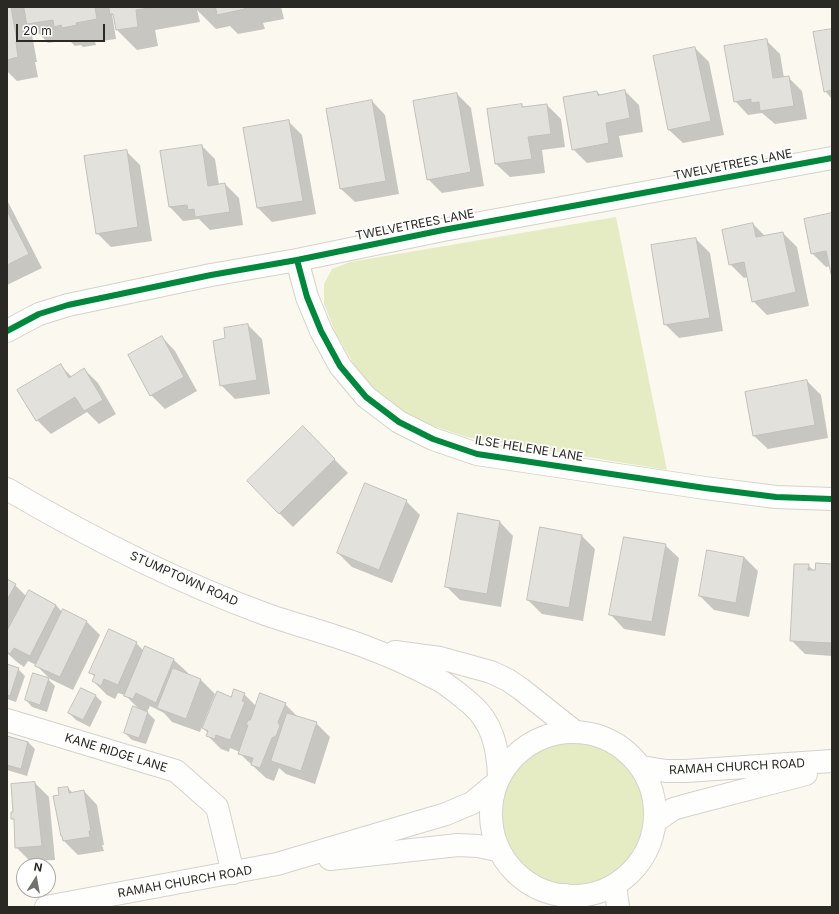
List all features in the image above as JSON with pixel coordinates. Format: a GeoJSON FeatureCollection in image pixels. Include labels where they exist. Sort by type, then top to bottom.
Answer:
{"type":"FeatureCollection","features":[{"type":"Feature","properties":{"kind":"street","name":"TWELVETREES LANE"},"geometry":{"type":"LineString","coordinates":[[7,331],[39,314],[68,305],[211,275],[298,260],[451,229],[832,158]]}},
{"type":"Feature","properties":{"kind":"street","name":"ILSE HELENE LANE"},"geometry":{"type":"LineString","coordinates":[[298,260],[308,297],[321,331],[340,366],[366,397],[399,422],[432,439],[477,454],[681,484],[776,496],[832,498]]}},
{"type":"Feature","properties":{"kind":"street","name":"STUMPTOWN ROAD"},"geometry":{"type":"LineString","coordinates":[[7,489],[55,517],[128,556],[265,614],[370,648],[441,680],[472,705],[492,731],[497,754],[497,781]]}},
{"type":"Feature","properties":{"kind":"street","name":"STUMPTOWN ROAD"},"geometry":{"type":"LineString","coordinates":[[370,648],[440,658],[491,672],[508,680],[521,689],[574,731]]}},
{"type":"Feature","properties":{"kind":"street","name":"KANE RIDGE LANE"},"geometry":{"type":"LineString","coordinates":[[7,720],[176,771],[218,807],[233,873]]}},
{"type":"Feature","properties":{"kind":"street","name":"RAMAH CHURCH ROAD"},"geometry":{"type":"LineString","coordinates":[[574,731],[602,736],[626,751],[642,767],[653,792],[656,821],[652,836],[644,855],[631,872],[614,885],[568,901],[542,890],[522,878],[505,862],[497,850],[490,813],[497,781],[508,762],[526,745],[549,734],[574,731]]}},
{"type":"Feature","properties":{"kind":"street","name":"RAMAH CHURCH ROAD"},"geometry":{"type":"LineString","coordinates":[[642,767],[666,772],[832,761]]}},
{"type":"Feature","properties":{"kind":"street","name":"RAMAH CHURCH ROAD"},"geometry":{"type":"LineString","coordinates":[[656,821],[673,809],[832,767]]}},
{"type":"Feature","properties":{"kind":"street","name":"RAMAH CHURCH ROAD"},"geometry":{"type":"LineString","coordinates":[[46,907],[278,864],[446,814],[472,802],[497,781]]}},
{"type":"Feature","properties":{"kind":"street","name":"RAMAH CHURCH ROAD"},"geometry":{"type":"LineString","coordinates":[[278,864],[458,845],[478,846],[497,850]]}},
{"type":"Feature","properties":{"kind":"street"},"geometry":{"type":"LineString","coordinates":[[614,885],[618,907]]}},
{"type":"Feature","properties":{"kind":"green space"},"geometry":{"type":"Polygon","coordinates":[[[616,217],[667,470],[466,437],[419,421],[382,398],[357,369],[336,334],[324,304],[324,284],[332,269],[350,262],[616,217]]]}},
{"type":"Feature","properties":{"kind":"green space"},"geometry":{"type":"Polygon","coordinates":[[[565,732],[581,732],[604,738],[619,746],[631,756],[641,768],[652,790],[655,814],[652,838],[641,860],[631,872],[619,882],[597,893],[581,896],[565,896],[549,893],[527,882],[515,872],[505,860],[494,838],[491,822],[491,806],[494,790],[505,768],[515,756],[527,746],[549,735],[565,732]]]}},
{"type":"Feature","properties":{"kind":"building"},"geometry":{"type":"Polygon","coordinates":[[[7,7],[11,7],[17,41],[18,57],[7,60],[7,7]]]}},
{"type":"Feature","properties":{"kind":"building"},"geometry":{"type":"Polygon","coordinates":[[[24,7],[95,7],[97,19],[76,23],[77,25],[62,28],[61,25],[54,27],[53,20],[27,24],[24,7]]]}},
{"type":"Feature","properties":{"kind":"building"},"geometry":{"type":"Polygon","coordinates":[[[109,7],[155,7],[136,10],[138,27],[116,30],[113,14],[110,14],[109,7]]]}},
{"type":"Feature","properties":{"kind":"building"},"geometry":{"type":"Polygon","coordinates":[[[216,7],[245,7],[245,9],[217,15],[216,7]]]}},
{"type":"Feature","properties":{"kind":"building"},"geometry":{"type":"Polygon","coordinates":[[[832,29],[832,90],[824,92],[813,32],[832,29]]]}},
{"type":"Feature","properties":{"kind":"building"},"geometry":{"type":"Polygon","coordinates":[[[767,39],[773,78],[789,76],[794,106],[760,111],[759,102],[751,103],[751,99],[734,102],[724,46],[767,39]]]}},
{"type":"Feature","properties":{"kind":"building"},"geometry":{"type":"Polygon","coordinates":[[[695,47],[711,121],[668,130],[653,56],[695,47]]]}},
{"type":"Feature","properties":{"kind":"building"},"geometry":{"type":"Polygon","coordinates":[[[625,90],[630,118],[606,123],[609,143],[572,150],[563,97],[597,91],[598,95],[625,90]]]}},
{"type":"Feature","properties":{"kind":"building"},"geometry":{"type":"Polygon","coordinates":[[[457,93],[471,172],[427,180],[413,101],[457,93]]]}},
{"type":"Feature","properties":{"kind":"building"},"geometry":{"type":"Polygon","coordinates":[[[372,100],[386,181],[340,189],[326,109],[372,100]]]}},
{"type":"Feature","properties":{"kind":"building"},"geometry":{"type":"Polygon","coordinates":[[[522,104],[522,107],[547,104],[551,134],[528,137],[532,159],[495,164],[487,109],[522,104]]]}},
{"type":"Feature","properties":{"kind":"building"},"geometry":{"type":"Polygon","coordinates":[[[289,120],[303,201],[257,208],[243,128],[289,120]]]}},
{"type":"Feature","properties":{"kind":"building"},"geometry":{"type":"Polygon","coordinates":[[[202,145],[208,186],[225,183],[230,212],[195,217],[194,209],[188,210],[187,205],[169,207],[160,151],[202,145]]]}},
{"type":"Feature","properties":{"kind":"building"},"geometry":{"type":"Polygon","coordinates":[[[127,150],[138,227],[96,234],[84,156],[127,150]]]}},
{"type":"Feature","properties":{"kind":"building"},"geometry":{"type":"Polygon","coordinates":[[[7,211],[29,254],[7,265],[7,211]]]}},
{"type":"Feature","properties":{"kind":"building"},"geometry":{"type":"Polygon","coordinates":[[[832,213],[832,278],[826,251],[811,254],[804,219],[832,213]]]}},
{"type":"Feature","properties":{"kind":"building"},"geometry":{"type":"Polygon","coordinates":[[[753,223],[756,237],[783,232],[796,292],[752,302],[744,262],[729,265],[722,230],[753,223]]]}},
{"type":"Feature","properties":{"kind":"building"},"geometry":{"type":"Polygon","coordinates":[[[696,238],[710,318],[664,325],[651,245],[696,238]]]}},
{"type":"Feature","properties":{"kind":"building"},"geometry":{"type":"Polygon","coordinates":[[[248,324],[257,380],[220,386],[213,341],[225,338],[224,328],[248,324]]]}},
{"type":"Feature","properties":{"kind":"building"},"geometry":{"type":"Polygon","coordinates":[[[162,336],[184,377],[150,396],[128,355],[162,336]]]}},
{"type":"Feature","properties":{"kind":"building"},"geometry":{"type":"Polygon","coordinates":[[[61,364],[69,378],[84,368],[103,400],[84,411],[75,397],[36,421],[17,390],[61,364]]]}},
{"type":"Feature","properties":{"kind":"building"},"geometry":{"type":"Polygon","coordinates":[[[807,380],[815,425],[753,436],[745,392],[807,380]]]}},
{"type":"Feature","properties":{"kind":"building"},"geometry":{"type":"Polygon","coordinates":[[[303,426],[335,459],[279,514],[247,481],[303,426]]]}},
{"type":"Feature","properties":{"kind":"building"},"geometry":{"type":"Polygon","coordinates":[[[365,483],[407,500],[379,570],[337,553],[365,483]]]}},
{"type":"Feature","properties":{"kind":"building"},"geometry":{"type":"Polygon","coordinates":[[[458,513],[500,521],[487,594],[445,587],[458,513]]]}},
{"type":"Feature","properties":{"kind":"building"},"geometry":{"type":"Polygon","coordinates":[[[540,527],[582,535],[569,608],[527,600],[540,527]]]}},
{"type":"Feature","properties":{"kind":"building"},"geometry":{"type":"Polygon","coordinates":[[[624,537],[666,544],[652,622],[609,615],[624,537]]]}},
{"type":"Feature","properties":{"kind":"building"},"geometry":{"type":"Polygon","coordinates":[[[707,550],[744,557],[736,603],[699,596],[707,550]]]}},
{"type":"Feature","properties":{"kind":"building"},"geometry":{"type":"Polygon","coordinates":[[[816,563],[832,564],[832,643],[790,641],[794,564],[809,564],[808,570],[815,570],[816,563]]]}},
{"type":"Feature","properties":{"kind":"building"},"geometry":{"type":"Polygon","coordinates":[[[7,579],[16,584],[7,600],[7,579]]]}},
{"type":"Feature","properties":{"kind":"building"},"geometry":{"type":"Polygon","coordinates":[[[29,590],[56,605],[30,656],[14,648],[10,654],[7,652],[7,631],[29,590]]]}},
{"type":"Feature","properties":{"kind":"building"},"geometry":{"type":"Polygon","coordinates":[[[63,609],[87,621],[60,677],[35,666],[63,609]]]}},
{"type":"Feature","properties":{"kind":"building"},"geometry":{"type":"Polygon","coordinates":[[[109,629],[137,642],[118,685],[104,679],[101,686],[92,681],[95,675],[89,673],[109,629]]]}},
{"type":"Feature","properties":{"kind":"building"},"geometry":{"type":"Polygon","coordinates":[[[145,646],[174,659],[156,703],[136,693],[133,699],[124,696],[145,646]]]}},
{"type":"Feature","properties":{"kind":"building"},"geometry":{"type":"Polygon","coordinates":[[[7,664],[19,668],[10,696],[7,695],[7,664]]]}},
{"type":"Feature","properties":{"kind":"building"},"geometry":{"type":"Polygon","coordinates":[[[173,668],[201,679],[186,719],[157,708],[173,668]]]}},
{"type":"Feature","properties":{"kind":"building"},"geometry":{"type":"Polygon","coordinates":[[[33,673],[49,678],[40,705],[25,700],[33,673]]]}},
{"type":"Feature","properties":{"kind":"building"},"geometry":{"type":"Polygon","coordinates":[[[81,688],[96,695],[83,720],[68,713],[81,688]]]}},
{"type":"Feature","properties":{"kind":"building"},"geometry":{"type":"Polygon","coordinates":[[[234,689],[245,693],[242,701],[245,702],[230,740],[216,735],[215,739],[206,736],[208,731],[202,728],[217,691],[231,697],[234,689]]]}},
{"type":"Feature","properties":{"kind":"building"},"geometry":{"type":"Polygon","coordinates":[[[260,693],[286,703],[278,722],[280,726],[276,736],[272,738],[260,768],[251,765],[253,758],[238,754],[248,725],[246,725],[248,720],[250,720],[260,693]]]}},
{"type":"Feature","properties":{"kind":"building"},"geometry":{"type":"Polygon","coordinates":[[[133,706],[148,712],[139,738],[124,733],[133,706]]]}},
{"type":"Feature","properties":{"kind":"building"},"geometry":{"type":"Polygon","coordinates":[[[287,713],[317,722],[301,771],[271,761],[287,713]]]}},
{"type":"Feature","properties":{"kind":"building"},"geometry":{"type":"Polygon","coordinates":[[[7,736],[28,742],[21,769],[7,765],[7,736]]]}},
{"type":"Feature","properties":{"kind":"building"},"geometry":{"type":"Polygon","coordinates":[[[35,782],[42,846],[15,848],[14,819],[11,819],[11,812],[13,812],[11,784],[35,782]]]}},
{"type":"Feature","properties":{"kind":"building"},"geometry":{"type":"Polygon","coordinates":[[[68,787],[69,793],[84,790],[91,831],[89,831],[90,837],[63,841],[53,796],[59,795],[58,788],[68,787]]]}},
{"type":"Feature","properties":{"kind":"cycle path"},"geometry":{"type":"LineString","coordinates":[[7,331],[39,314],[68,305],[211,275],[297,260],[443,230],[832,158]]}},
{"type":"Feature","properties":{"kind":"cycle path"},"geometry":{"type":"LineString","coordinates":[[297,260],[307,297],[321,331],[340,366],[366,397],[399,422],[433,439],[477,454],[705,488],[776,497],[832,499]]}}]}
